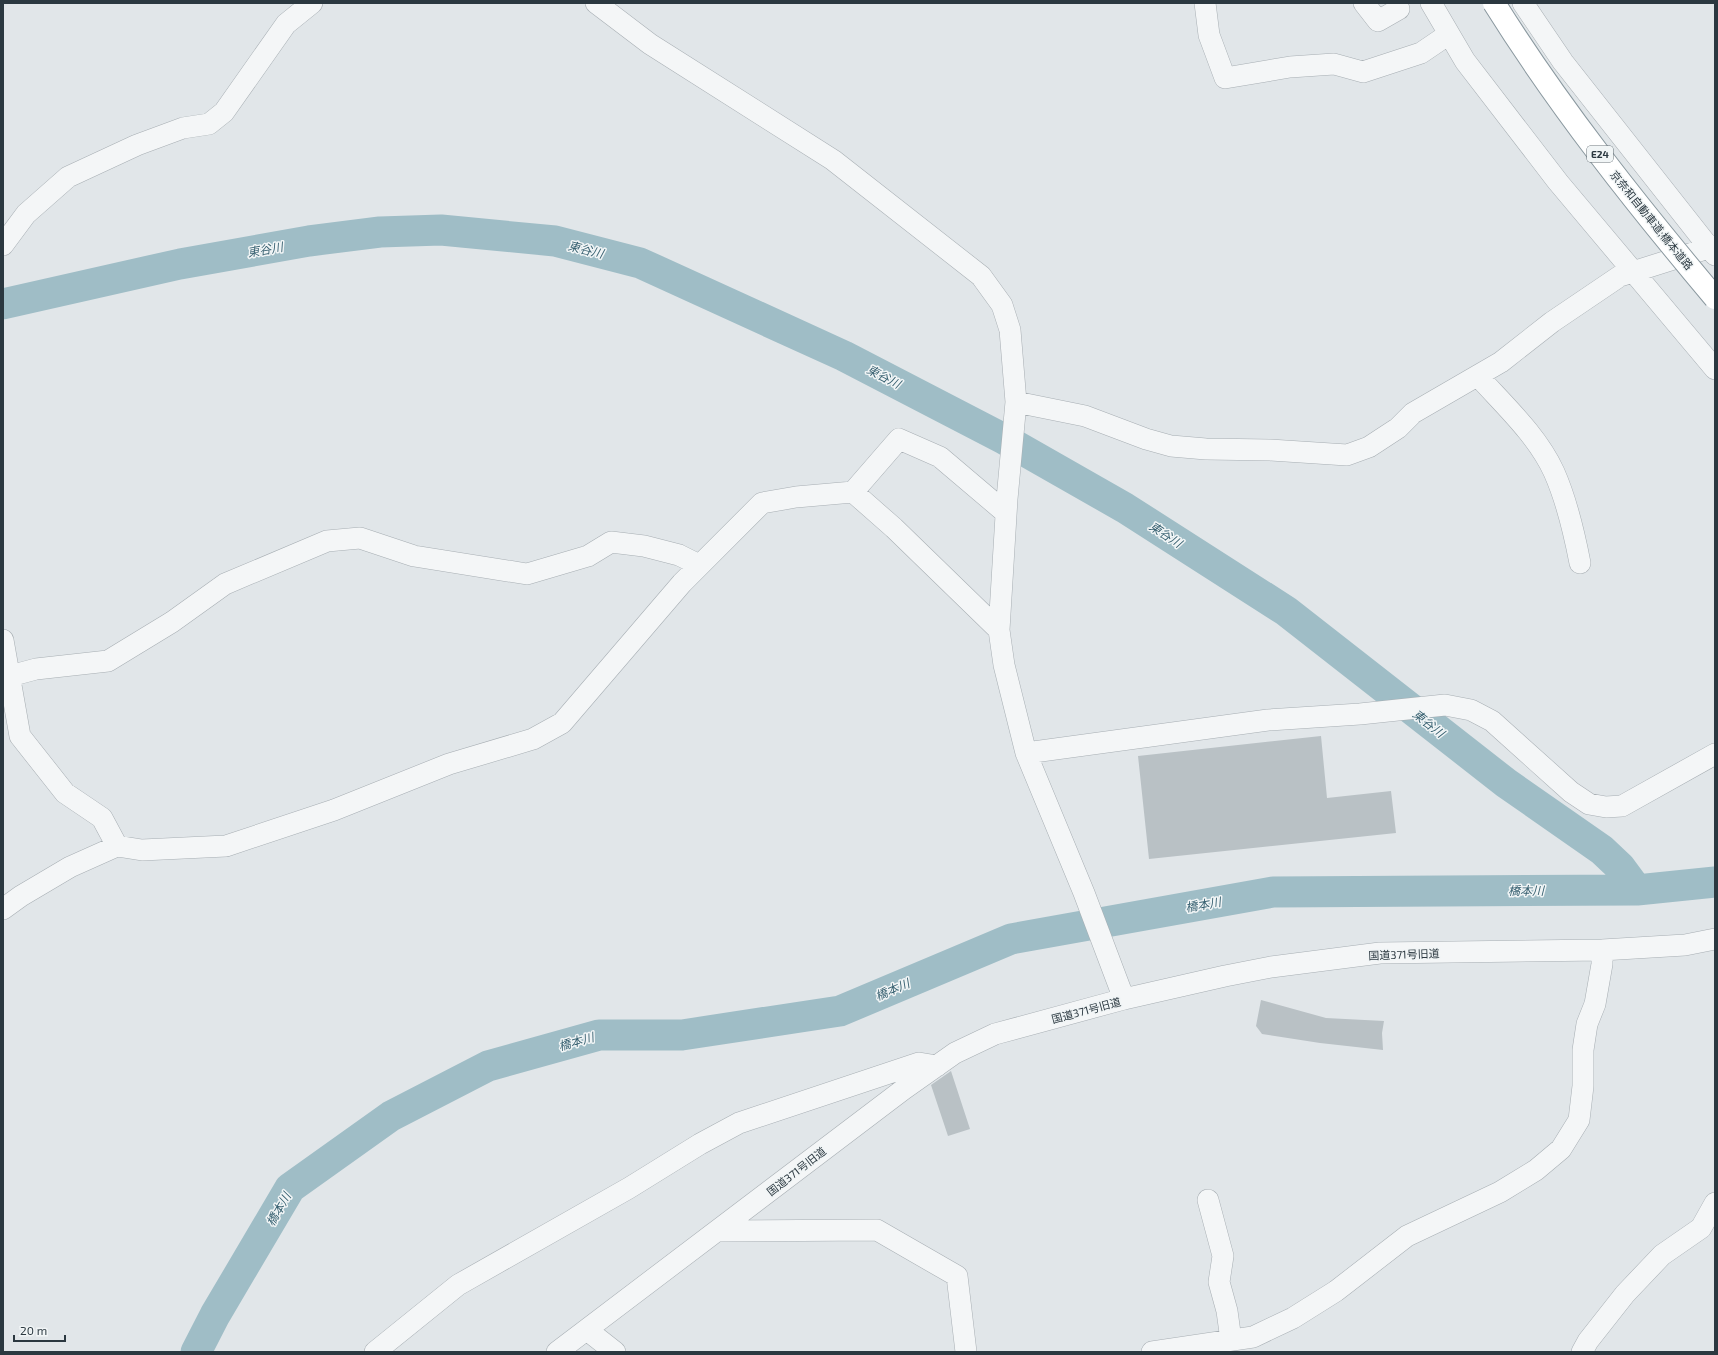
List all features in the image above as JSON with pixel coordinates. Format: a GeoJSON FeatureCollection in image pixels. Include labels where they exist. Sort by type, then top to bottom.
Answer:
{"type":"FeatureCollection","features":[{"type":"Feature","properties":{"kind":"highway","name":"京奈和自動車道;橋本道路"},"geometry":{"type":"LineString","coordinates":[[1494,3],[1569,114],[1654,225],[1715,298]]}},
{"type":"Feature","properties":{"kind":"street"},"geometry":{"type":"LineString","coordinates":[[3,246],[26,214],[68,178],[137,145],[182,128],[209,124],[224,112],[286,24],[312,3]]}},
{"type":"Feature","properties":{"kind":"street"},"geometry":{"type":"LineString","coordinates":[[596,3],[650,44],[833,160],[981,276],[1002,305],[1010,330],[1015,411],[1006,506],[999,630],[1004,665],[1026,753],[1084,893],[1116,974],[1124,999]]}},
{"type":"Feature","properties":{"kind":"street"},"geometry":{"type":"LineString","coordinates":[[1205,3],[1209,35],[1225,78],[1290,67],[1334,64],[1363,72],[1421,53],[1449,34]]}},
{"type":"Feature","properties":{"kind":"street"},"geometry":{"type":"LineString","coordinates":[[1364,3],[1378,21],[1399,9]]}},
{"type":"Feature","properties":{"kind":"street"},"geometry":{"type":"LineString","coordinates":[[1431,3],[1465,61],[1558,182],[1632,272],[1708,348],[1715,369]]}},
{"type":"Feature","properties":{"kind":"street"},"geometry":{"type":"LineString","coordinates":[[1015,411],[1086,416],[1146,439],[1172,446],[1206,450],[1270,450],[1347,454],[1369,447],[1398,428],[1413,414],[1501,362],[1552,322],[1620,276],[1713,250],[1676,208],[1563,62],[1523,3]]}},
{"type":"Feature","properties":{"kind":"street"},"geometry":{"type":"LineString","coordinates":[[1478,376],[1531,436],[1553,470],[1573,526],[1580,563]]}},
{"type":"Feature","properties":{"kind":"street"},"geometry":{"type":"LineString","coordinates":[[3,909],[21,896],[70,867],[118,846],[142,850],[226,846],[334,810],[449,764],[533,739],[562,723],[699,565],[762,503],[796,497],[852,492],[899,439],[940,457],[1006,506]]}},
{"type":"Feature","properties":{"kind":"street"},"geometry":{"type":"LineString","coordinates":[[852,492],[894,528],[999,630]]}},
{"type":"Feature","properties":{"kind":"street"},"geometry":{"type":"LineString","coordinates":[[10,676],[36,669],[108,661],[172,622],[225,584],[327,541],[360,538],[414,556],[528,574],[588,556],[611,542],[644,546],[679,555],[699,565]]}},
{"type":"Feature","properties":{"kind":"street"},"geometry":{"type":"LineString","coordinates":[[3,640],[20,736],[65,793],[102,818],[118,846]]}},
{"type":"Feature","properties":{"kind":"street"},"geometry":{"type":"LineString","coordinates":[[1026,753],[1268,720],[1360,714],[1445,705],[1471,710],[1492,721],[1571,792],[1589,804],[1606,807],[1622,806],[1715,754]]}},
{"type":"Feature","properties":{"kind":"street","name":"国道371号旧道"},"geometry":{"type":"LineString","coordinates":[[557,1352],[718,1232],[904,1089],[955,1053],[995,1034],[1124,999],[1271,967],[1380,953],[1602,950],[1685,945],[1715,939]]}},
{"type":"Feature","properties":{"kind":"street"},"geometry":{"type":"LineString","coordinates":[[1152,1352],[1224,1345],[1253,1337],[1293,1318],[1336,1291],[1407,1236],[1500,1192],[1536,1170],[1561,1149],[1579,1120],[1583,1086],[1583,1050],[1587,1024],[1595,1004],[1602,964],[1602,950]]}},
{"type":"Feature","properties":{"kind":"street"},"geometry":{"type":"LineString","coordinates":[[375,1352],[458,1285],[629,1188],[700,1144],[739,1123],[919,1063],[937,1066]]}},
{"type":"Feature","properties":{"kind":"street"},"geometry":{"type":"LineString","coordinates":[[1208,1200],[1223,1256],[1219,1282],[1227,1311],[1224,1345]]}},
{"type":"Feature","properties":{"kind":"street"},"geometry":{"type":"LineString","coordinates":[[1582,1352],[1588,1341],[1624,1294],[1662,1255],[1700,1228],[1715,1203]]}},
{"type":"Feature","properties":{"kind":"street"},"geometry":{"type":"LineString","coordinates":[[718,1232],[877,1230],[957,1276],[966,1352]]}},
{"type":"Feature","properties":{"kind":"street"},"geometry":{"type":"LineString","coordinates":[[587,1330],[615,1352]]}},
{"type":"Feature","properties":{"kind":"building"},"geometry":{"type":"Polygon","coordinates":[[[1321,736],[1327,798],[1391,791],[1396,833],[1149,859],[1138,756],[1321,736]]]}},
{"type":"Feature","properties":{"kind":"building"},"geometry":{"type":"Polygon","coordinates":[[[1261,1000],[1326,1018],[1384,1021],[1382,1033],[1383,1050],[1320,1043],[1262,1034],[1256,1026],[1261,1000]]]}},
{"type":"Feature","properties":{"kind":"building"},"geometry":{"type":"Polygon","coordinates":[[[951,1071],[970,1129],[948,1136],[931,1085],[951,1071]]]}},
{"type":"Feature","properties":{"kind":"waterway","name":"東谷川"},"geometry":{"type":"LineString","coordinates":[[3,304],[180,264],[309,241],[380,232],[441,230],[555,241],[640,263],[844,356],[1004,439],[1125,508],[1286,611],[1506,783],[1602,850],[1620,867],[1637,890]]}},
{"type":"Feature","properties":{"kind":"waterway","name":"橋本川"},"geometry":{"type":"LineString","coordinates":[[196,1352],[215,1315],[290,1188],[391,1116],[488,1066],[599,1035],[682,1035],[840,1011],[1011,939],[1273,892],[1637,890],[1715,882]]}}]}
